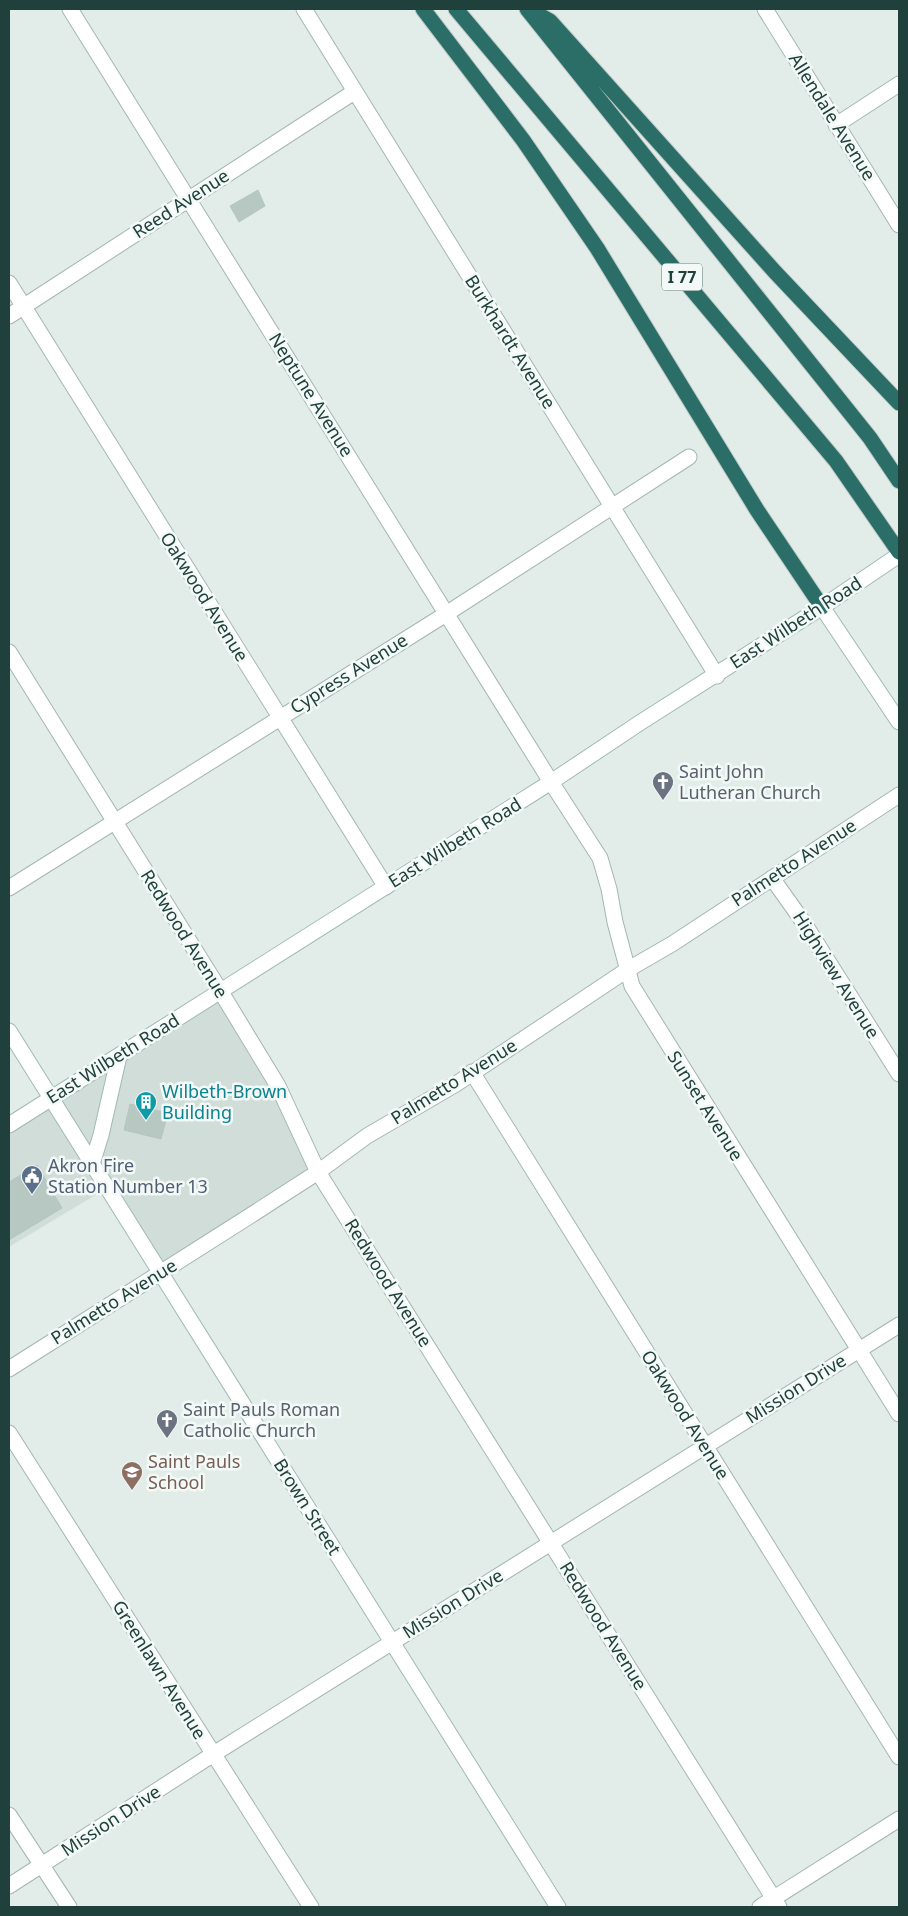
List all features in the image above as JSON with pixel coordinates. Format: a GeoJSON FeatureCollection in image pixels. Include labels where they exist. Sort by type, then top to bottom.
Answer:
{"type":"FeatureCollection","features":[{"type":"Feature","properties":{"kind":"highway"},"geometry":{"type":"LineString","coordinates":[[424,9],[523,140],[597,248],[757,510],[822,607]]}},
{"type":"Feature","properties":{"kind":"highway","name":"I 77"},"geometry":{"type":"LineString","coordinates":[[456,9],[836,460],[899,554]]}},
{"type":"Feature","properties":{"kind":"highway"},"geometry":{"type":"LineString","coordinates":[[528,9],[550,21],[775,272],[899,403]]}},
{"type":"Feature","properties":{"kind":"highway","name":"I 77"},"geometry":{"type":"LineString","coordinates":[[528,9],[870,438],[899,481]]}},
{"type":"Feature","properties":{"kind":"street","name":"Neptune Avenue"},"geometry":{"type":"LineString","coordinates":[[70,9],[551,782]]}},
{"type":"Feature","properties":{"kind":"street","name":"Burkhardt Avenue"},"geometry":{"type":"LineString","coordinates":[[304,9],[717,676]]}},
{"type":"Feature","properties":{"kind":"street","name":"Allendale Avenue"},"geometry":{"type":"LineString","coordinates":[[765,9],[899,225]]}},
{"type":"Feature","properties":{"kind":"street"},"geometry":{"type":"LineString","coordinates":[[836,125],[899,84]]}},
{"type":"Feature","properties":{"kind":"street","name":"Reed Avenue"},"geometry":{"type":"LineString","coordinates":[[9,316],[354,92]]}},
{"type":"Feature","properties":{"kind":"street","name":"Oakwood Avenue"},"geometry":{"type":"LineString","coordinates":[[9,283],[386,887]]}},
{"type":"Feature","properties":{"kind":"street","name":"Cypress Avenue"},"geometry":{"type":"LineString","coordinates":[[9,888],[446,614],[688,457]]}},
{"type":"Feature","properties":{"kind":"street","name":"East Wilbeth Road"},"geometry":{"type":"LineString","coordinates":[[9,1126],[551,782],[641,722],[717,676],[899,554]]}},
{"type":"Feature","properties":{"kind":"street"},"geometry":{"type":"LineString","coordinates":[[822,607],[899,722]]}},
{"type":"Feature","properties":{"kind":"street","name":"Redwood Avenue"},"geometry":{"type":"LineString","coordinates":[[9,652],[278,1086],[318,1172],[776,1903]]}},
{"type":"Feature","properties":{"kind":"street","name":"Sunset Avenue"},"geometry":{"type":"LineString","coordinates":[[551,782],[600,858],[632,986],[899,1414]]}},
{"type":"Feature","properties":{"kind":"street","name":"Palmetto Avenue"},"geometry":{"type":"LineString","coordinates":[[9,1369],[318,1172],[367,1136],[472,1072],[627,970],[672,944],[899,795]]}},
{"type":"Feature","properties":{"kind":"street","name":"Highview Avenue"},"geometry":{"type":"LineString","coordinates":[[772,878],[804,923],[899,1074]]}},
{"type":"Feature","properties":{"kind":"street","name":"Brown Street"},"geometry":{"type":"LineString","coordinates":[[9,1030],[558,1907]]}},
{"type":"Feature","properties":{"kind":"street"},"geometry":{"type":"LineString","coordinates":[[92,1164],[101,1135],[119,1056]]}},
{"type":"Feature","properties":{"kind":"street","name":"Oakwood Avenue"},"geometry":{"type":"LineString","coordinates":[[472,1072],[899,1757]]}},
{"type":"Feature","properties":{"kind":"street","name":"Mission Drive"},"geometry":{"type":"LineString","coordinates":[[9,1886],[391,1642],[899,1325]]}},
{"type":"Feature","properties":{"kind":"street","name":"Greenlawn Avenue"},"geometry":{"type":"LineString","coordinates":[[9,1433],[212,1755],[311,1907]]}},
{"type":"Feature","properties":{"kind":"street"},"geometry":{"type":"LineString","coordinates":[[9,1815],[69,1907]]}},
{"type":"Feature","properties":{"kind":"street"},"geometry":{"type":"LineString","coordinates":[[760,1907],[776,1903],[899,1819]]}},
{"type":"Feature","properties":{"kind":"shaded area"},"geometry":{"type":"Polygon","coordinates":[[[221,992],[318,1172],[160,1273],[107,1188],[9,1247],[9,1125],[221,992]]]}},
{"type":"Feature","properties":{"kind":"building"},"geometry":{"type":"Polygon","coordinates":[[[258,190],[265,206],[239,222],[230,206],[258,190]]]}},
{"type":"Feature","properties":{"kind":"building","name":"Wilbeth-Brown Building"},"geometry":{"type":"Polygon","coordinates":[[[130,1104],[168,1113],[161,1139],[124,1130],[130,1104]]]}},
{"type":"Feature","properties":{"kind":"building","name":"Akron Fire Station Number 13"},"geometry":{"type":"Polygon","coordinates":[[[37,1165],[62,1208],[9,1240],[9,1182],[37,1165]]]}},
{"type":"Feature","properties":{"kind":"place","name":"Saint John Lutheran Church"},"geometry":{"type":"Point","coordinates":[663,801]}},
{"type":"Feature","properties":{"kind":"place","name":"Wilbeth-Brown Building"},"geometry":{"type":"Point","coordinates":[146,1121]}},
{"type":"Feature","properties":{"kind":"place","name":"Akron Fire Station Number 13"},"geometry":{"type":"Point","coordinates":[32,1195]}},
{"type":"Feature","properties":{"kind":"place","name":"Saint Pauls Roman Catholic Church"},"geometry":{"type":"Point","coordinates":[167,1439]}},
{"type":"Feature","properties":{"kind":"place","name":"Saint Pauls School"},"geometry":{"type":"Point","coordinates":[132,1491]}}]}
